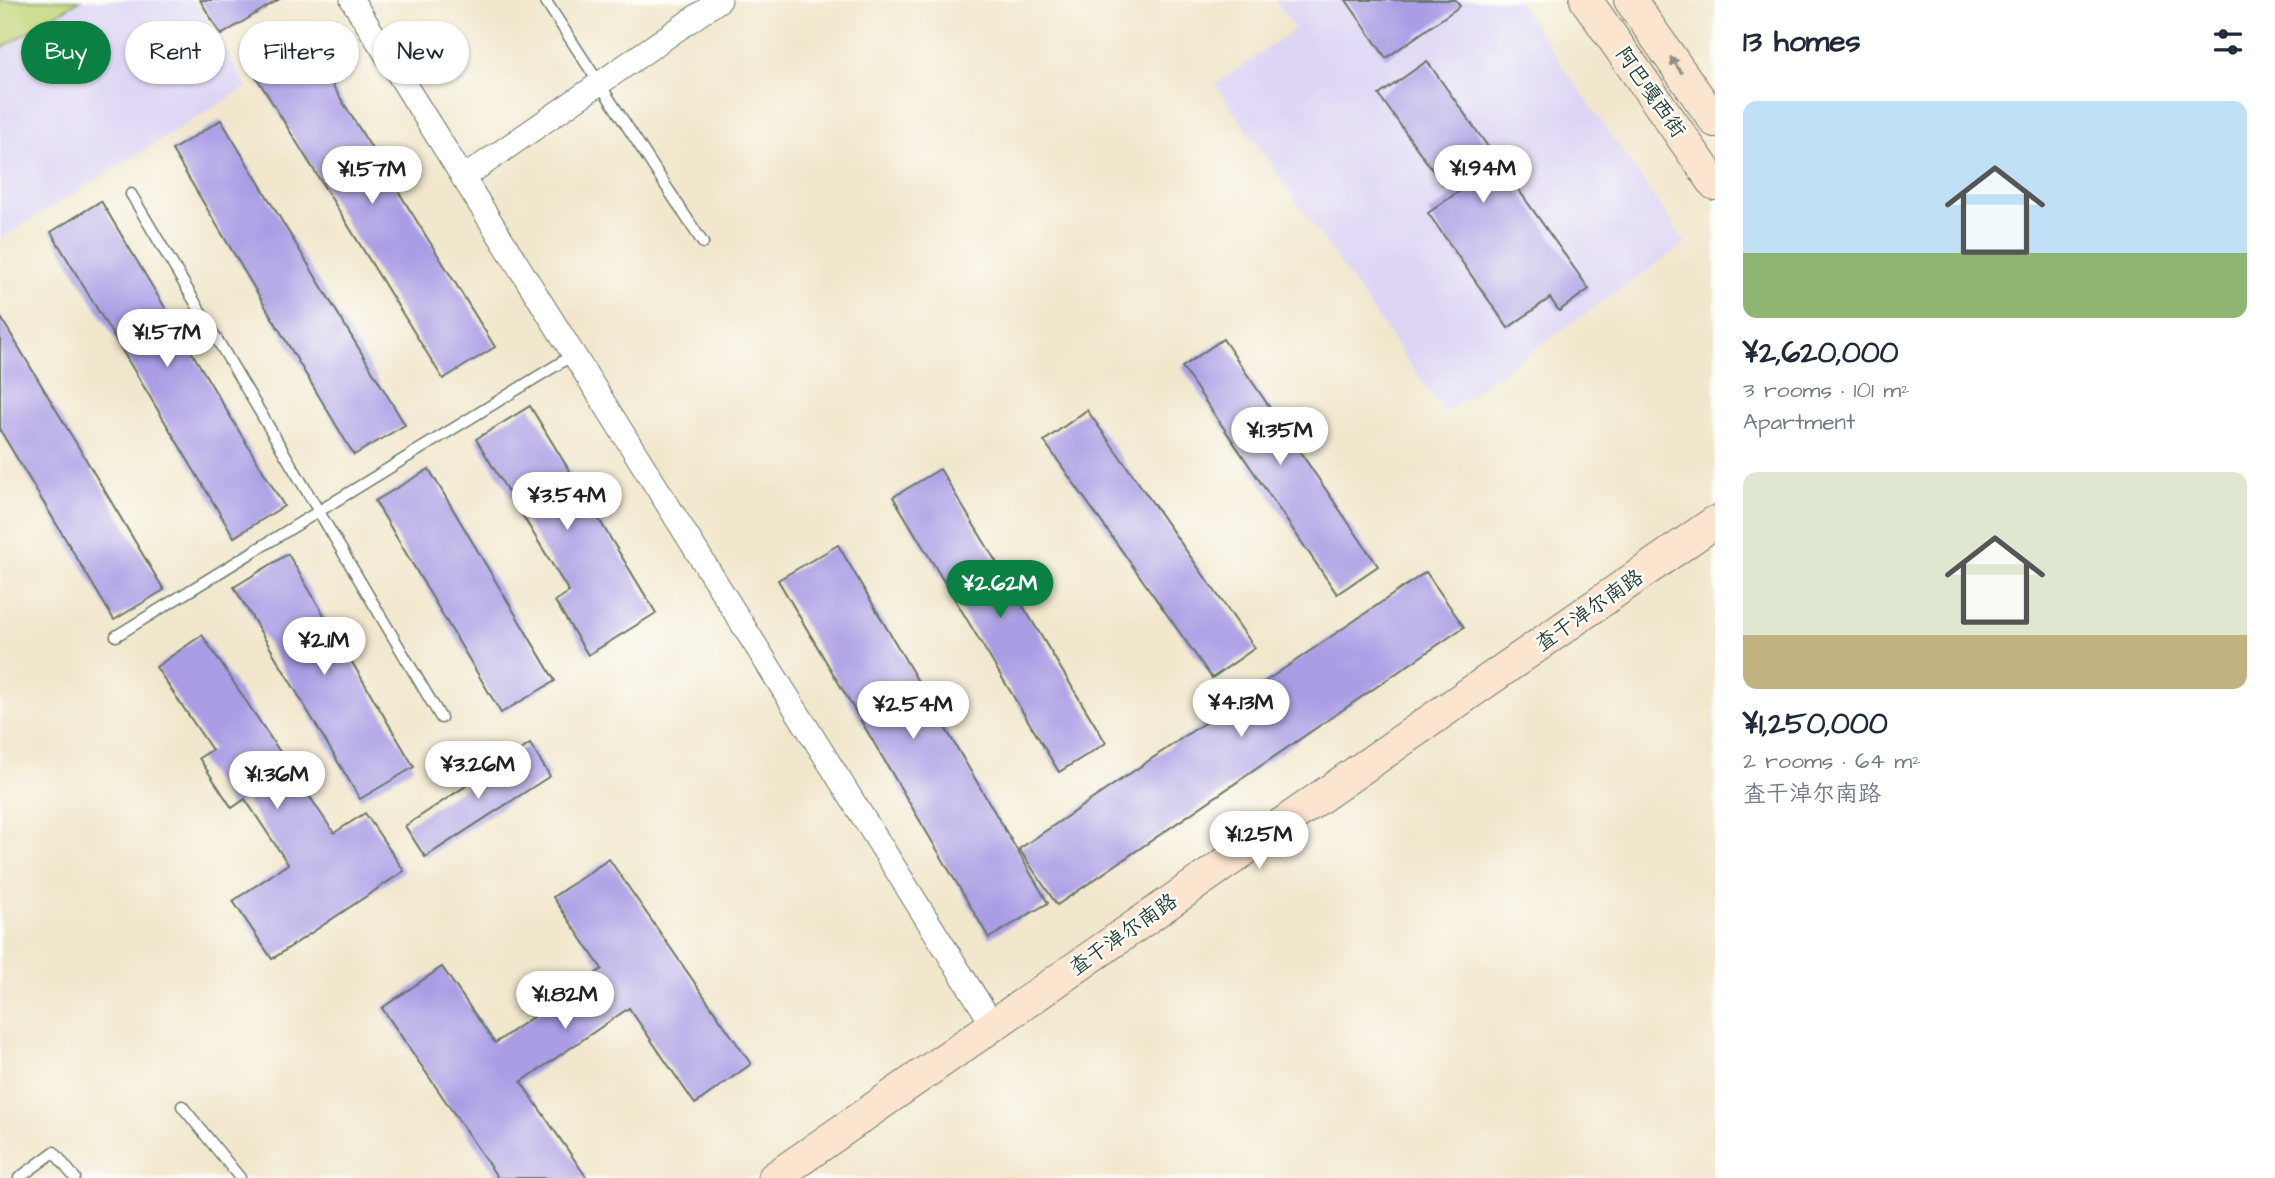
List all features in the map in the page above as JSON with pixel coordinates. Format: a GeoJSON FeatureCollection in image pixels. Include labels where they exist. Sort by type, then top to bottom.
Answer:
{"type":"FeatureCollection","features":[{"type":"Feature","properties":{"kind":"street"},"geometry":{"type":"LineString","coordinates":[[352,0],[993,1025]]}},
{"type":"Feature","properties":{"kind":"street"},"geometry":{"type":"LineString","coordinates":[[463,178],[720,0]]}},
{"type":"Feature","properties":{"kind":"street","name":"阿巴嘎西街"},"geometry":{"type":"LineString","coordinates":[[1586,0],[1715,184]]}},
{"type":"Feature","properties":{"kind":"street","name":"阿巴嘎西街"},"geometry":{"type":"LineString","coordinates":[[1630,0],[1715,121]]}},
{"type":"Feature","properties":{"kind":"street","name":"查干淖尔南路"},"geometry":{"type":"LineString","coordinates":[[774,1178],[1715,522]]}},
{"type":"Feature","properties":{"kind":"lane"},"geometry":{"type":"LineString","coordinates":[[545,0],[703,243]]}},
{"type":"Feature","properties":{"kind":"lane"},"geometry":{"type":"LineString","coordinates":[[131,194],[442,718]]}},
{"type":"Feature","properties":{"kind":"lane"},"geometry":{"type":"LineString","coordinates":[[116,636],[573,355]]}},
{"type":"Feature","properties":{"kind":"lane"},"geometry":{"type":"LineString","coordinates":[[182,1106],[240,1178]]}},
{"type":"Feature","properties":{"kind":"lane"},"geometry":{"type":"LineString","coordinates":[[19,1178],[54,1152],[75,1178]]}},
{"type":"Feature","properties":{"kind":"shaded area"},"geometry":{"type":"Polygon","coordinates":[[[0,0],[194,0],[207,21],[125,21],[125,84],[225,84],[225,51],[239,74],[239,84],[245,84],[247,87],[0,239],[0,0]]]}},
{"type":"Feature","properties":{"kind":"shaded area"},"geometry":{"type":"Polygon","coordinates":[[[1275,0],[1517,0],[1686,243],[1444,413],[1215,85],[1295,29],[1275,0]]]}},
{"type":"Feature","properties":{"kind":"green space"},"geometry":{"type":"Polygon","coordinates":[[[0,0],[80,0],[46,21],[21,21],[21,36],[0,49],[0,0]]]}},
{"type":"Feature","properties":{"kind":"building"},"geometry":{"type":"Polygon","coordinates":[[[200,0],[278,0],[244,21],[239,21],[239,24],[225,33],[225,21],[213,21],[200,0]]]}},
{"type":"Feature","properties":{"kind":"building"},"geometry":{"type":"Polygon","coordinates":[[[1346,0],[1456,0],[1460,6],[1386,58],[1346,0]]]}},
{"type":"Feature","properties":{"kind":"building"},"geometry":{"type":"Polygon","coordinates":[[[1427,61],[1589,289],[1559,311],[1550,298],[1508,328],[1428,213],[1468,185],[1459,174],[1443,185],[1379,95],[1427,61]]]}},
{"type":"Feature","properties":{"kind":"building"},"geometry":{"type":"Polygon","coordinates":[[[261,84],[332,84],[495,347],[443,379],[261,84]]]}},
{"type":"Feature","properties":{"kind":"building"},"geometry":{"type":"Polygon","coordinates":[[[221,120],[405,425],[354,455],[172,150],[221,120]]]}},
{"type":"Feature","properties":{"kind":"building"},"geometry":{"type":"Polygon","coordinates":[[[101,201],[284,506],[234,537],[51,232],[101,201]]]}},
{"type":"Feature","properties":{"kind":"building"},"geometry":{"type":"Polygon","coordinates":[[[0,316],[164,590],[114,620],[0,430],[0,316]]]}},
{"type":"Feature","properties":{"kind":"building"},"geometry":{"type":"Polygon","coordinates":[[[1223,339],[1378,566],[1337,594],[1182,367],[1223,339]]]}},
{"type":"Feature","properties":{"kind":"building"},"geometry":{"type":"Polygon","coordinates":[[[530,406],[656,613],[588,655],[555,601],[569,592],[476,439],[530,406]]]}},
{"type":"Feature","properties":{"kind":"building"},"geometry":{"type":"Polygon","coordinates":[[[1087,410],[1255,648],[1212,678],[1044,441],[1087,410]]]}},
{"type":"Feature","properties":{"kind":"building"},"geometry":{"type":"Polygon","coordinates":[[[429,469],[555,681],[501,713],[375,501],[429,469]]]}},
{"type":"Feature","properties":{"kind":"building"},"geometry":{"type":"Polygon","coordinates":[[[940,469],[1106,743],[1059,772],[893,497],[940,469]]]}},
{"type":"Feature","properties":{"kind":"building"},"geometry":{"type":"Polygon","coordinates":[[[838,545],[1048,903],[989,938],[778,580],[838,545]]]}},
{"type":"Feature","properties":{"kind":"building"},"geometry":{"type":"Polygon","coordinates":[[[288,554],[414,767],[360,799],[234,587],[288,554]]]}},
{"type":"Feature","properties":{"kind":"building"},"geometry":{"type":"Polygon","coordinates":[[[1426,572],[1464,627],[1057,905],[1019,849],[1426,572]]]}},
{"type":"Feature","properties":{"kind":"building"},"geometry":{"type":"Polygon","coordinates":[[[202,635],[334,833],[365,813],[404,871],[272,959],[233,901],[288,864],[245,799],[232,808],[199,758],[212,750],[156,667],[202,635]]]}},
{"type":"Feature","properties":{"kind":"building"},"geometry":{"type":"Polygon","coordinates":[[[530,744],[550,776],[425,857],[405,826],[530,744]]]}},
{"type":"Feature","properties":{"kind":"building"},"geometry":{"type":"Polygon","coordinates":[[[609,859],[751,1064],[695,1104],[629,1008],[521,1082],[587,1178],[498,1178],[382,1008],[442,967],[495,1043],[602,969],[553,897],[609,859]]]}}]}
